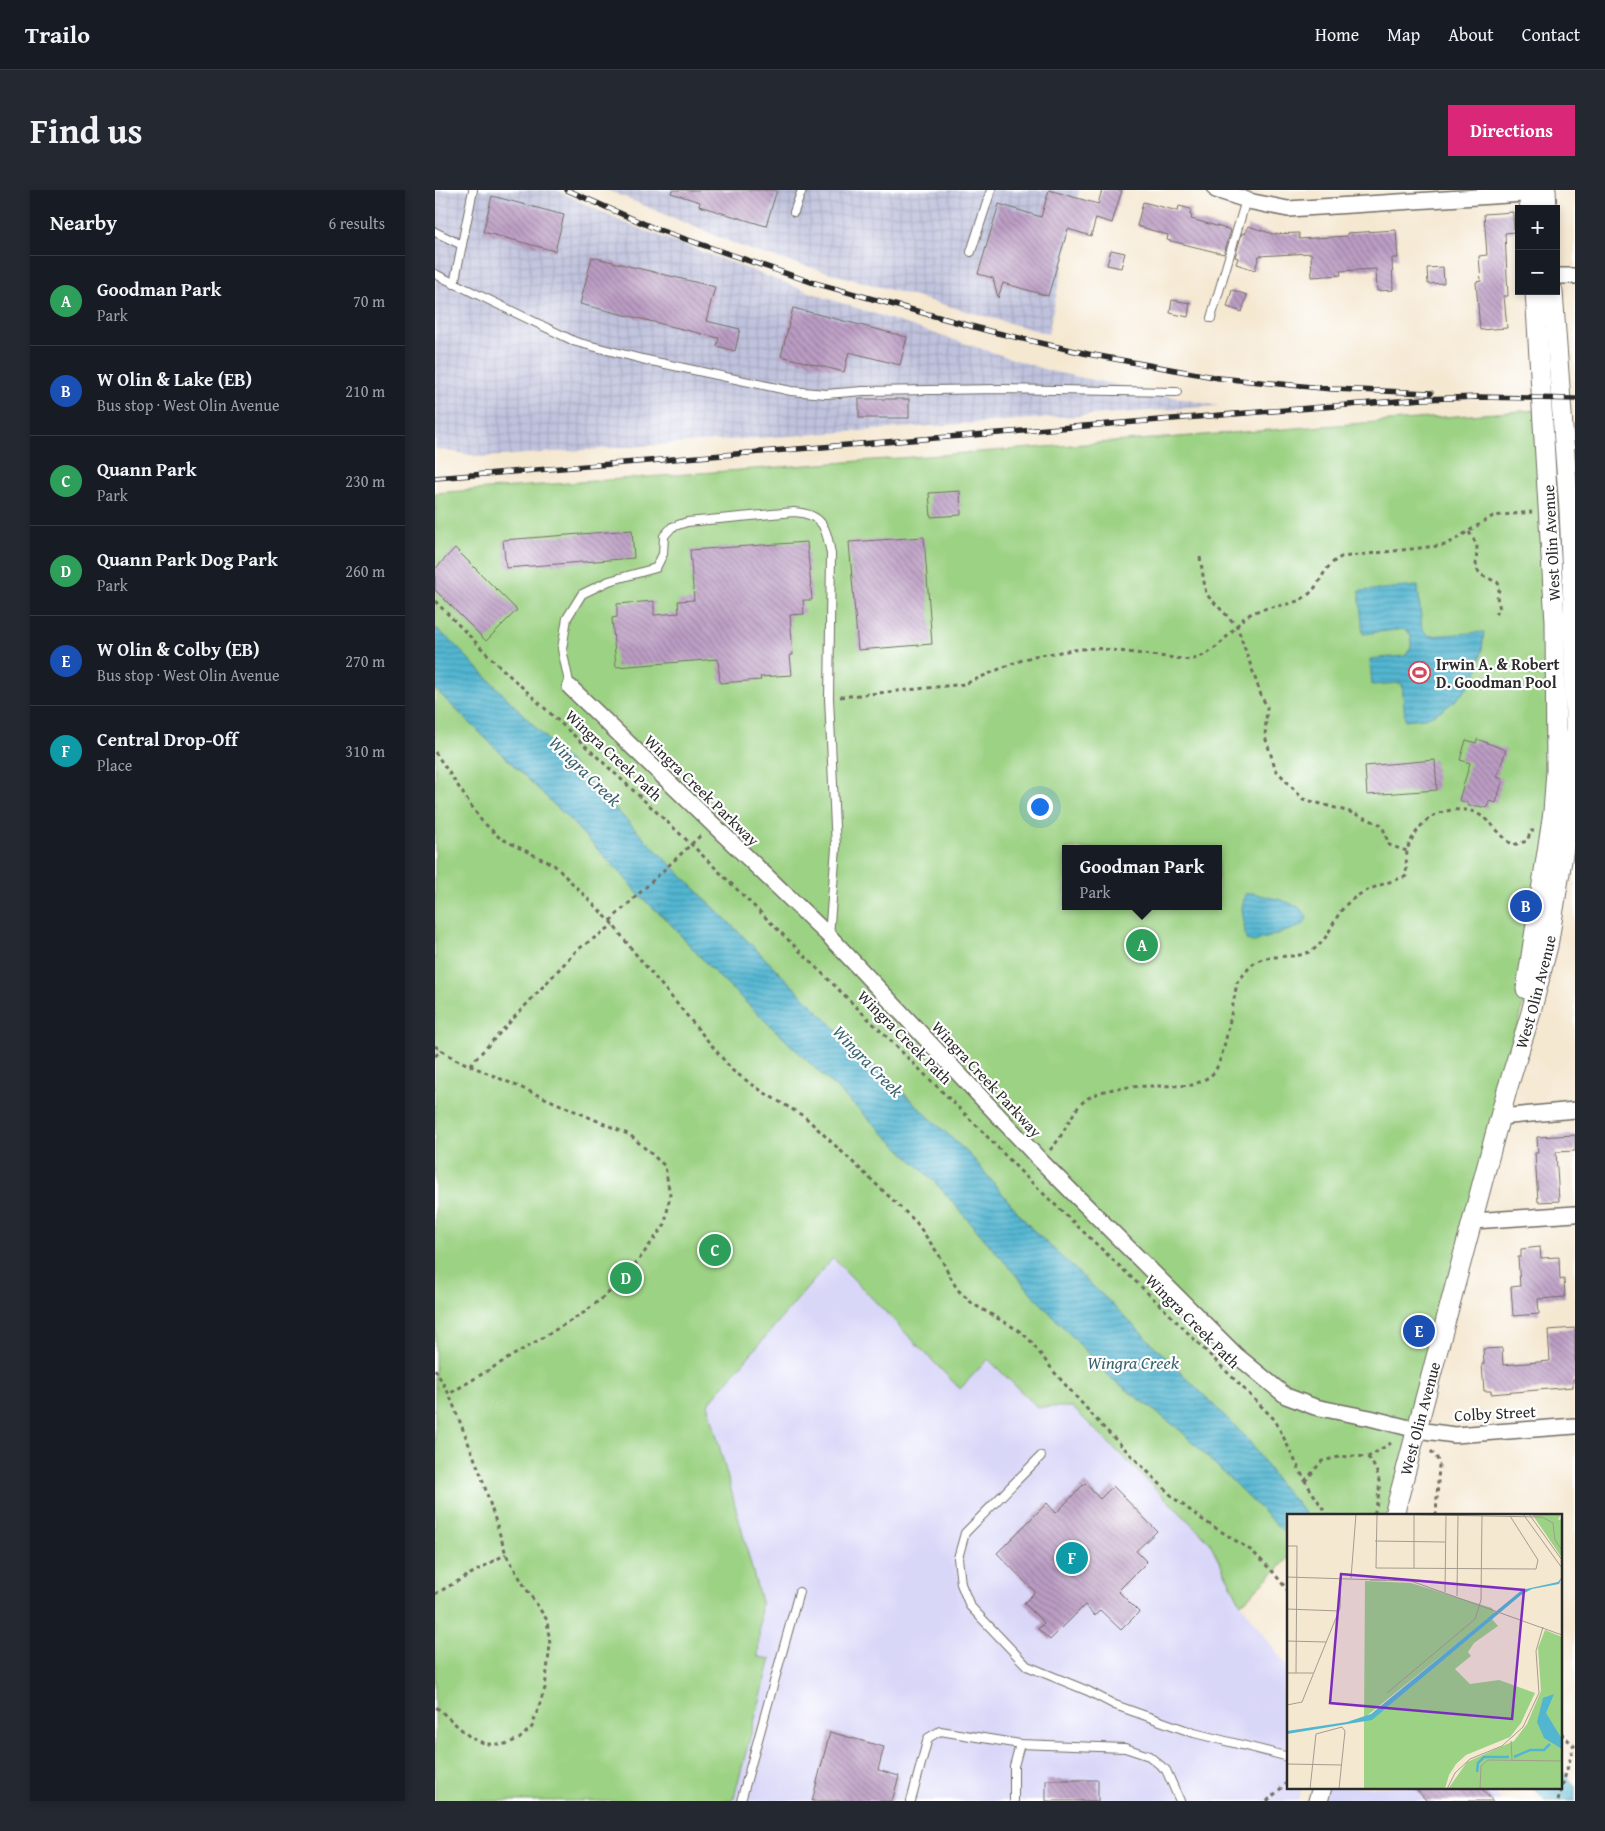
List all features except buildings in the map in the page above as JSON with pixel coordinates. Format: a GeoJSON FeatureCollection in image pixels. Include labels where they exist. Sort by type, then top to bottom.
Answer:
{"type":"FeatureCollection","features":[{"type":"Feature","properties":{"kind":"street"},"geometry":{"type":"LineString","coordinates":[[1216,190],[1250,197],[1288,209],[1537,197]]}},
{"type":"Feature","properties":{"kind":"street"},"geometry":{"type":"LineString","coordinates":[[1560,276],[1575,276]]}},
{"type":"Feature","properties":{"kind":"street","name":"West Olin Avenue"},"geometry":{"type":"LineString","coordinates":[[1535,295],[1555,622],[1556,771],[1566,811]]}},
{"type":"Feature","properties":{"kind":"street","name":"West Olin Avenue"},"geometry":{"type":"LineString","coordinates":[[1394,1514],[1507,1090],[1539,914],[1566,811],[1575,728],[1573,603],[1569,510],[1553,295]]}},
{"type":"Feature","properties":{"kind":"street","name":"Wingra Creek Parkway"},"geometry":{"type":"LineString","coordinates":[[570,687],[829,936],[1040,1160],[1236,1355],[1285,1396],[1315,1407],[1371,1418],[1417,1430]]}},
{"type":"Feature","properties":{"kind":"street"},"geometry":{"type":"LineString","coordinates":[[1500,1117],[1575,1110]]}},
{"type":"Feature","properties":{"kind":"street"},"geometry":{"type":"LineString","coordinates":[[1473,1221],[1575,1214]]}},
{"type":"Feature","properties":{"kind":"street","name":"Colby Street"},"geometry":{"type":"LineString","coordinates":[[1417,1430],[1455,1435],[1575,1426]]}},
{"type":"Feature","properties":{"kind":"street"},"geometry":{"type":"LineString","coordinates":[[1318,1801],[1322,1788]]}},
{"type":"Feature","properties":{"kind":"lane"},"geometry":{"type":"LineString","coordinates":[[454,284],[473,190]]}},
{"type":"Feature","properties":{"kind":"lane"},"geometry":{"type":"LineString","coordinates":[[794,212],[802,190]]}},
{"type":"Feature","properties":{"kind":"lane"},"geometry":{"type":"LineString","coordinates":[[971,252],[991,190]]}},
{"type":"Feature","properties":{"kind":"lane"},"geometry":{"type":"LineString","coordinates":[[1211,318],[1250,197]]}},
{"type":"Feature","properties":{"kind":"lane"},"geometry":{"type":"LineString","coordinates":[[435,232],[462,245]]}},
{"type":"Feature","properties":{"kind":"lane"},"geometry":{"type":"LineString","coordinates":[[435,274],[576,342],[642,359],[791,392],[826,394],[863,391],[1003,389],[1177,392]]}},
{"type":"Feature","properties":{"kind":"lane"},"geometry":{"type":"LineString","coordinates":[[570,687],[562,649],[567,618],[582,594],[609,581],[656,568],[663,554],[664,536],[672,527],[687,522],[793,512],[808,513],[821,521],[828,535],[831,554],[829,698],[836,848],[829,936]]}},
{"type":"Feature","properties":{"kind":"lane"},"geometry":{"type":"LineString","coordinates":[[1041,1456],[965,1533],[958,1558],[961,1584],[970,1606],[1027,1666],[1088,1691],[1115,1705],[1194,1733],[1287,1756]]}},
{"type":"Feature","properties":{"kind":"lane"},"geometry":{"type":"LineString","coordinates":[[741,1801],[799,1592]]}},
{"type":"Feature","properties":{"kind":"lane"},"geometry":{"type":"LineString","coordinates":[[911,1801],[928,1738],[940,1731],[1020,1744],[1125,1748],[1149,1756],[1166,1770],[1180,1801]]}},
{"type":"Feature","properties":{"kind":"lane"},"geometry":{"type":"LineString","coordinates":[[1014,1801],[1014,1766],[1020,1744]]}},
{"type":"Feature","properties":{"kind":"path"},"geometry":{"type":"LineString","coordinates":[[829,698],[965,684],[1034,656],[1080,648],[1096,648],[1190,660],[1204,656],[1215,649],[1245,617],[1259,610],[1300,601],[1311,592],[1332,562],[1341,557],[1447,545],[1493,516],[1538,511]]}},
{"type":"Feature","properties":{"kind":"path"},"geometry":{"type":"LineString","coordinates":[[1469,532],[1477,545],[1477,568],[1481,575],[1497,582],[1500,586],[1500,593],[1497,597],[1500,609],[1493,616]]}},
{"type":"Feature","properties":{"kind":"path"},"geometry":{"type":"LineString","coordinates":[[1200,556],[1207,594],[1237,626],[1267,707],[1265,737],[1276,770],[1303,799],[1350,812],[1382,825],[1389,845],[1407,851]]}},
{"type":"Feature","properties":{"kind":"path","name":"Wingra Creek Path"},"geometry":{"type":"LineString","coordinates":[[435,601],[496,663],[691,844],[977,1126],[1025,1176],[1155,1300],[1275,1420],[1305,1481],[1326,1514]]}},
{"type":"Feature","properties":{"kind":"path"},"geometry":{"type":"LineString","coordinates":[[435,752],[481,820],[500,838],[554,865],[611,923],[733,1071],[763,1092],[805,1117],[916,1222],[939,1255],[957,1289],[973,1304],[1018,1330],[1029,1340],[1055,1373],[1102,1426],[1175,1498],[1227,1536],[1252,1551],[1287,1590]]}},
{"type":"Feature","properties":{"kind":"path"},"geometry":{"type":"LineString","coordinates":[[1025,1176],[1056,1144],[1081,1104],[1091,1097],[1113,1088],[1192,1085],[1215,1071],[1223,1049],[1237,983],[1244,974],[1258,961],[1303,955],[1312,951],[1321,943],[1344,907],[1352,900],[1362,893],[1406,876],[1408,846],[1419,828],[1433,816],[1462,810],[1477,813],[1513,845],[1527,841],[1531,831],[1535,831]]}},
{"type":"Feature","properties":{"kind":"path"},"geometry":{"type":"LineString","coordinates":[[470,1066],[577,950],[611,923],[713,824]]}},
{"type":"Feature","properties":{"kind":"path"},"geometry":{"type":"LineString","coordinates":[[435,1046],[470,1066],[630,1135],[665,1166],[670,1195],[665,1224],[624,1280],[585,1312],[449,1394]]}},
{"type":"Feature","properties":{"kind":"path"},"geometry":{"type":"LineString","coordinates":[[435,1056],[442,1050]]}},
{"type":"Feature","properties":{"kind":"path"},"geometry":{"type":"LineString","coordinates":[[435,1369],[449,1394],[481,1475],[506,1554],[547,1620],[551,1645],[545,1688],[532,1727],[519,1739],[505,1744],[487,1744],[471,1738],[435,1706]]}},
{"type":"Feature","properties":{"kind":"path"},"geometry":{"type":"LineString","coordinates":[[1305,1481],[1323,1461],[1339,1457],[1368,1457],[1391,1443]]}},
{"type":"Feature","properties":{"kind":"path"},"geometry":{"type":"LineString","coordinates":[[1431,1451],[1437,1458],[1439,1465],[1437,1514]]}},
{"type":"Feature","properties":{"kind":"path"},"geometry":{"type":"LineString","coordinates":[[1368,1457],[1376,1467],[1381,1490],[1374,1514]]}},
{"type":"Feature","properties":{"kind":"path"},"geometry":{"type":"LineString","coordinates":[[435,1594],[506,1554]]}},
{"type":"Feature","properties":{"kind":"path"},"geometry":{"type":"LineString","coordinates":[[1563,1735],[1574,1746],[1563,1782]]}},
{"type":"Feature","properties":{"kind":"path"},"geometry":{"type":"LineString","coordinates":[[1267,1801],[1287,1783]]}},
{"type":"Feature","properties":{"kind":"path"},"geometry":{"type":"LineString","coordinates":[[1558,1801],[1561,1788]]}},
{"type":"Feature","properties":{"kind":"shaded area"},"geometry":{"type":"Polygon","coordinates":[[[435,190],[556,190],[622,222],[826,298],[1050,371],[1218,406],[484,457],[435,449],[435,190]]]}},
{"type":"Feature","properties":{"kind":"shaded area"},"geometry":{"type":"Polygon","coordinates":[[[607,190],[1079,190],[1048,334],[752,251],[607,190]]]}},
{"type":"Feature","properties":{"kind":"shaded area"},"geometry":{"type":"Polygon","coordinates":[[[833,1258],[960,1388],[988,1359],[1037,1407],[1072,1407],[1209,1541],[1241,1604],[1287,1666],[1287,1788],[1303,1788],[1298,1801],[733,1801],[771,1659],[758,1657],[761,1602],[708,1404],[833,1258]]]}},
{"type":"Feature","properties":{"kind":"shaded area"},"geometry":{"type":"Polygon","coordinates":[[[1324,1788],[1490,1788],[1501,1801],[1322,1801],[1324,1788]]]}},
{"type":"Feature","properties":{"kind":"green space"},"geometry":{"type":"Polygon","coordinates":[[[1536,410],[1556,771],[1528,976],[1507,1090],[1394,1514],[1306,1514],[1277,1481],[1247,1438],[1115,1307],[1031,1228],[971,1156],[859,1052],[435,627],[435,493],[1536,410]]]}},
{"type":"Feature","properties":{"kind":"green space"},"geometry":{"type":"Polygon","coordinates":[[[435,689],[566,816],[640,896],[668,921],[714,972],[935,1182],[1035,1297],[1111,1378],[1180,1430],[1287,1535],[1287,1560],[1241,1604],[1209,1541],[1072,1407],[1037,1407],[988,1359],[960,1389],[833,1258],[708,1404],[761,1602],[758,1657],[771,1659],[733,1801],[435,1801],[435,689]]]}},
{"type":"Feature","properties":{"kind":"water"},"geometry":{"type":"Polygon","coordinates":[[[1418,586],[1422,629],[1430,636],[1484,632],[1476,674],[1473,681],[1462,694],[1447,707],[1431,716],[1405,720],[1402,683],[1372,685],[1370,659],[1405,656],[1411,648],[1411,635],[1404,629],[1363,634],[1359,591],[1418,586]]]}},
{"type":"Feature","properties":{"kind":"water","name":"Wingra Creek"},"geometry":{"type":"Polygon","coordinates":[[[435,627],[859,1052],[971,1156],[1031,1228],[1115,1307],[1247,1438],[1277,1481],[1306,1514],[1287,1514],[1287,1535],[1180,1430],[1111,1378],[1035,1297],[935,1182],[714,972],[668,921],[640,896],[566,816],[435,689],[435,627]]]}},
{"type":"Feature","properties":{"kind":"water"},"geometry":{"type":"Polygon","coordinates":[[[1253,893],[1292,904],[1304,912],[1307,918],[1302,926],[1254,942],[1246,940],[1242,908],[1245,894],[1253,893]]]}},
{"type":"Feature","properties":{"kind":"water"},"geometry":{"type":"Polygon","coordinates":[[[1563,1771],[1575,1786],[1575,1801],[1545,1801],[1535,1788],[1563,1788],[1563,1771]]]}},
{"type":"Feature","properties":{"kind":"railway"},"geometry":{"type":"LineString","coordinates":[[567,190],[656,229],[811,282],[989,331],[1088,354],[1219,378],[1332,389],[1431,393]]}},
{"type":"Feature","properties":{"kind":"railway"},"geometry":{"type":"LineString","coordinates":[[435,478],[1423,399],[1478,397],[1575,399]]}},
{"type":"Feature","properties":{"kind":"place","name":"Irwin A. & Robert D. Goodman Pool"},"geometry":{"type":"Point","coordinates":[1420,673]}},
{"type":"Feature","properties":{"kind":"place","name":"W Olin & Lake (EB)"},"geometry":{"type":"Point","coordinates":[1526,906]}},
{"type":"Feature","properties":{"kind":"place","name":"Goodman Park"},"geometry":{"type":"Point","coordinates":[1142,945]}},
{"type":"Feature","properties":{"kind":"place","name":"Quann Park"},"geometry":{"type":"Point","coordinates":[715,1250]}},
{"type":"Feature","properties":{"kind":"place","name":"Quann Park Dog Park"},"geometry":{"type":"Point","coordinates":[626,1278]}},
{"type":"Feature","properties":{"kind":"place","name":"W Olin & Colby (EB)"},"geometry":{"type":"Point","coordinates":[1419,1331]}},
{"type":"Feature","properties":{"kind":"place","name":"Central Drop-Off"},"geometry":{"type":"Point","coordinates":[1072,1558]}}]}
